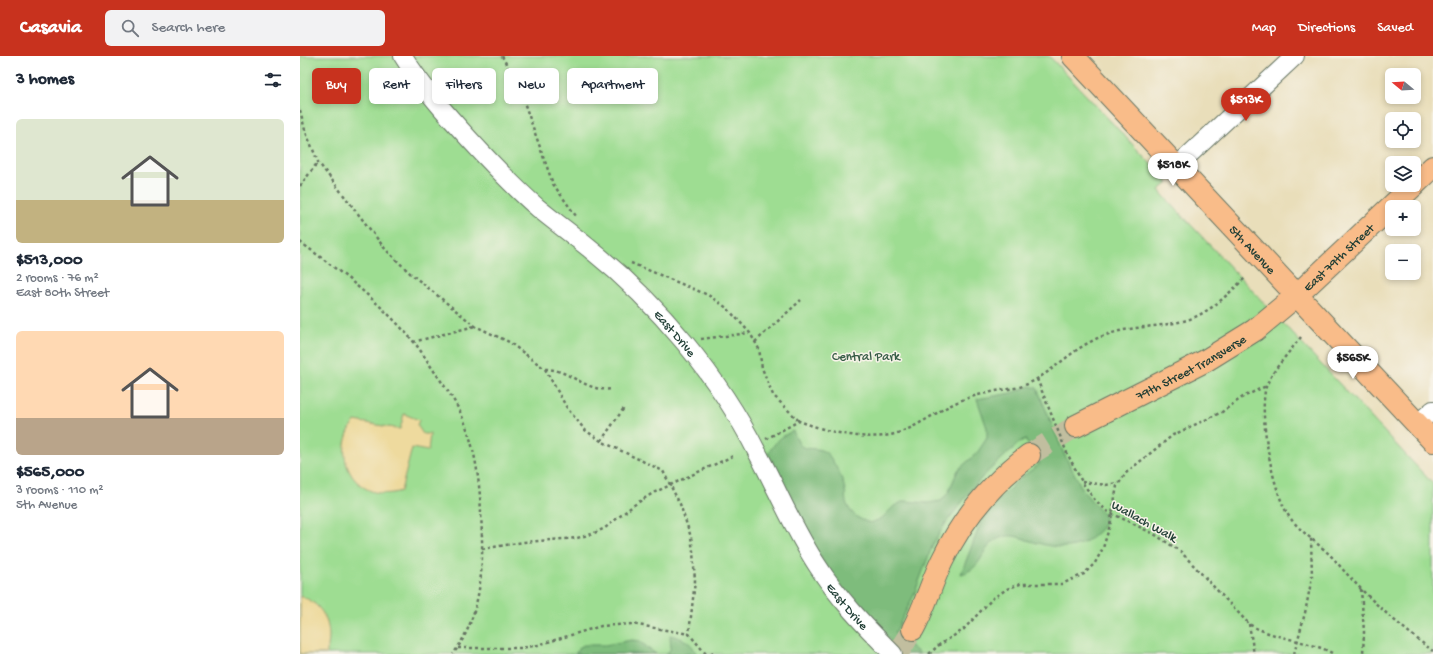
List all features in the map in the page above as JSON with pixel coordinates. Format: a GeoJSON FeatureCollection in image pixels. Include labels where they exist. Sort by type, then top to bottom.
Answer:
{"type":"FeatureCollection","features":[{"type":"Feature","properties":{"kind":"main road","name":"5th Avenue"},"geometry":{"type":"LineString","coordinates":[[1073,56],[1433,441]]}},
{"type":"Feature","properties":{"kind":"main road","name":"East 79th Street"},"geometry":{"type":"LineString","coordinates":[[1421,178],[1433,167]]}},
{"type":"Feature","properties":{"kind":"main road","name":"East 79th Street"},"geometry":{"type":"LineString","coordinates":[[1297,295],[1407,192]]}},
{"type":"Feature","properties":{"kind":"main road","name":"79th Street Transverse"},"geometry":{"type":"LineString","coordinates":[[1076,426],[1182,374],[1218,354],[1255,330],[1297,295]]}},
{"type":"Feature","properties":{"kind":"main road"},"geometry":{"type":"LineString","coordinates":[[913,629],[942,560],[961,527],[974,508],[994,486],[1029,455]]}},
{"type":"Feature","properties":{"kind":"street","name":"East Drive"},"geometry":{"type":"LineString","coordinates":[[403,56],[448,116],[509,181],[539,209],[627,282],[659,312],[685,343],[723,394],[742,424],[795,527],[816,564],[851,610],[893,654]]}},
{"type":"Feature","properties":{"kind":"street"},"geometry":{"type":"LineString","coordinates":[[1177,166],[1295,56]]}},
{"type":"Feature","properties":{"kind":"street"},"geometry":{"type":"LineString","coordinates":[[1417,424],[1433,410]]}},
{"type":"Feature","properties":{"kind":"path"},"geometry":{"type":"LineString","coordinates":[[502,56],[519,88],[553,184],[566,205],[581,222]]}},
{"type":"Feature","properties":{"kind":"path"},"geometry":{"type":"LineString","coordinates":[[300,110],[305,130],[318,162],[386,250],[436,296],[476,326],[509,342],[544,368],[574,419],[585,430],[601,441],[663,472],[672,485],[689,532],[694,563],[695,581],[689,634]]}},
{"type":"Feature","properties":{"kind":"path"},"geometry":{"type":"LineString","coordinates":[[300,186],[318,162]]}},
{"type":"Feature","properties":{"kind":"path"},"geometry":{"type":"LineString","coordinates":[[300,242],[359,287],[413,342],[448,390],[466,425],[478,472],[482,549],[481,577],[476,602],[458,648],[454,654]]}},
{"type":"Feature","properties":{"kind":"path"},"geometry":{"type":"LineString","coordinates":[[628,261],[714,298],[727,308],[750,333],[759,349],[762,368],[773,395],[799,421],[828,431],[866,437],[884,436],[908,429],[957,402],[997,391],[1019,387],[1037,379],[1090,342],[1106,335],[1136,327],[1172,323],[1190,319],[1206,311],[1221,300],[1245,278]]}},
{"type":"Feature","properties":{"kind":"path"},"geometry":{"type":"LineString","coordinates":[[755,342],[800,300]]}},
{"type":"Feature","properties":{"kind":"path"},"geometry":{"type":"LineString","coordinates":[[413,342],[476,326]]}},
{"type":"Feature","properties":{"kind":"path"},"geometry":{"type":"LineString","coordinates":[[685,343],[704,338],[750,333]]}},
{"type":"Feature","properties":{"kind":"path"},"geometry":{"type":"LineString","coordinates":[[929,654],[939,645],[963,630],[993,598],[1007,589],[1020,584],[1062,584],[1084,574],[1095,563],[1103,548],[1119,483],[1136,464],[1173,436],[1222,412],[1243,398],[1266,386],[1301,337]]}},
{"type":"Feature","properties":{"kind":"path"},"geometry":{"type":"LineString","coordinates":[[544,368],[554,369],[564,373],[597,390],[613,389]]}},
{"type":"Feature","properties":{"kind":"path","name":"Wallach Walk"},"geometry":{"type":"LineString","coordinates":[[1037,379],[1067,453],[1082,482],[1094,499],[1112,514],[1154,534],[1180,551],[1249,624],[1260,630],[1314,645],[1334,654]]}},
{"type":"Feature","properties":{"kind":"path"},"geometry":{"type":"LineString","coordinates":[[1266,386],[1265,434],[1274,474],[1291,520],[1332,556],[1390,617],[1433,652]]}},
{"type":"Feature","properties":{"kind":"path"},"geometry":{"type":"LineString","coordinates":[[601,441],[624,408]]}},
{"type":"Feature","properties":{"kind":"path"},"geometry":{"type":"LineString","coordinates":[[764,441],[799,421]]}},
{"type":"Feature","properties":{"kind":"path"},"geometry":{"type":"LineString","coordinates":[[482,549],[524,542],[577,538],[592,534],[605,528],[634,505],[734,455]]}},
{"type":"Feature","properties":{"kind":"path"},"geometry":{"type":"LineString","coordinates":[[1082,482],[1106,485],[1119,483]]}},
{"type":"Feature","properties":{"kind":"path"},"geometry":{"type":"LineString","coordinates":[[1294,654],[1305,613],[1312,577],[1311,538]]}},
{"type":"Feature","properties":{"kind":"path"},"geometry":{"type":"LineString","coordinates":[[1361,588],[1364,632],[1362,654]]}},
{"type":"Feature","properties":{"kind":"path"},"geometry":{"type":"LineString","coordinates":[[458,648],[521,648],[538,645],[586,630],[617,624],[647,626],[689,634],[706,654]]}},
{"type":"Feature","properties":{"kind":"path"},"geometry":{"type":"LineString","coordinates":[[1249,624],[1254,654]]}},
{"type":"Feature","properties":{"kind":"path"},"geometry":{"type":"LineString","coordinates":[[711,654],[714,651]]}},
{"type":"Feature","properties":{"kind":"green space","name":"Central Park"},"geometry":{"type":"Polygon","coordinates":[[[300,56],[1049,56],[1167,181],[1167,184],[1159,190],[1163,195],[1433,484],[1433,654],[300,654],[300,56]]]}},
{"type":"Feature","properties":{"kind":"green space"},"geometry":{"type":"Polygon","coordinates":[[[1030,386],[1037,388],[1064,454],[1084,492],[1104,515],[1104,524],[1101,529],[1091,538],[1074,546],[1056,547],[1015,536],[1003,537],[990,544],[975,567],[961,574],[983,517],[1019,479],[1040,464],[1025,439],[1020,442],[983,476],[947,521],[933,544],[914,595],[895,633],[920,654],[904,654],[859,607],[824,563],[798,517],[768,454],[779,440],[793,431],[800,445],[803,447],[818,449],[826,453],[837,468],[841,477],[845,490],[846,502],[850,510],[859,518],[871,523],[882,518],[894,506],[904,501],[928,503],[941,501],[948,493],[958,470],[977,453],[987,438],[987,428],[977,399],[1012,393],[1030,386]]]}},
{"type":"Feature","properties":{"kind":"green space"},"geometry":{"type":"Polygon","coordinates":[[[670,635],[686,641],[692,646],[696,654],[667,654],[671,648],[670,635]]]}},
{"type":"Feature","properties":{"kind":"green space"},"geometry":{"type":"Polygon","coordinates":[[[632,640],[639,641],[656,654],[575,654],[580,647],[584,645],[605,645],[632,640]]]}},
{"type":"Feature","properties":{"kind":"sand"},"geometry":{"type":"Polygon","coordinates":[[[404,414],[419,420],[417,425],[423,434],[430,434],[428,451],[412,448],[401,491],[385,493],[371,491],[360,484],[351,475],[346,463],[345,449],[347,435],[355,421],[400,429],[404,414]]]}},
{"type":"Feature","properties":{"kind":"sand"},"geometry":{"type":"Polygon","coordinates":[[[300,596],[316,605],[326,619],[329,636],[326,654],[300,654],[300,596]]]}},
{"type":"Feature","properties":{"kind":"tunnel"},"geometry":{"type":"LineString","coordinates":[[1029,455],[1076,426]]}},
{"type":"Feature","properties":{"kind":"tunnel"},"geometry":{"type":"LineString","coordinates":[[897,654],[913,629]]}}]}
